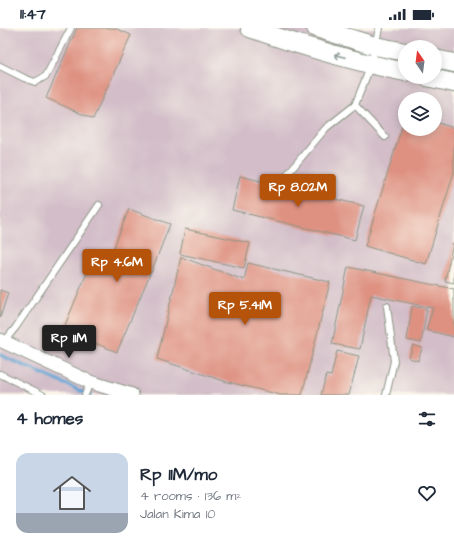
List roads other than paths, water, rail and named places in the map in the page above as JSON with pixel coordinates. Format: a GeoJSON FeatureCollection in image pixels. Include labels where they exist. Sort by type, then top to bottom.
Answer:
{"type":"FeatureCollection","features":[{"type":"Feature","properties":{"kind":"main road"},"geometry":{"type":"LineString","coordinates":[[250,28],[316,50],[398,71]]}},
{"type":"Feature","properties":{"kind":"main road"},"geometry":{"type":"LineString","coordinates":[[316,28],[375,46],[398,51]]}},
{"type":"Feature","properties":{"kind":"main road"},"geometry":{"type":"LineString","coordinates":[[442,60],[454,63]]}},
{"type":"Feature","properties":{"kind":"main road"},"geometry":{"type":"LineString","coordinates":[[442,80],[454,83]]}},
{"type":"Feature","properties":{"kind":"street"},"geometry":{"type":"LineString","coordinates":[[2,341],[87,389],[132,395]]}},
{"type":"Feature","properties":{"kind":"lane"},"geometry":{"type":"LineString","coordinates":[[0,66],[35,82],[46,76],[71,28]]}},
{"type":"Feature","properties":{"kind":"lane"},"geometry":{"type":"LineString","coordinates":[[285,177],[326,128],[355,105],[371,65],[379,28]]}},
{"type":"Feature","properties":{"kind":"lane"},"geometry":{"type":"LineString","coordinates":[[355,105],[385,137]]}},
{"type":"Feature","properties":{"kind":"lane"},"geometry":{"type":"LineString","coordinates":[[2,341],[16,327],[99,205]]}},
{"type":"Feature","properties":{"kind":"lane"},"geometry":{"type":"LineString","coordinates":[[386,395],[394,360],[387,306]]}},
{"type":"Feature","properties":{"kind":"lane"},"geometry":{"type":"LineString","coordinates":[[0,374],[43,395]]}},
{"type":"Feature","properties":{"kind":"waterway"},"geometry":{"type":"LineString","coordinates":[[0,355],[90,395]]}}]}
